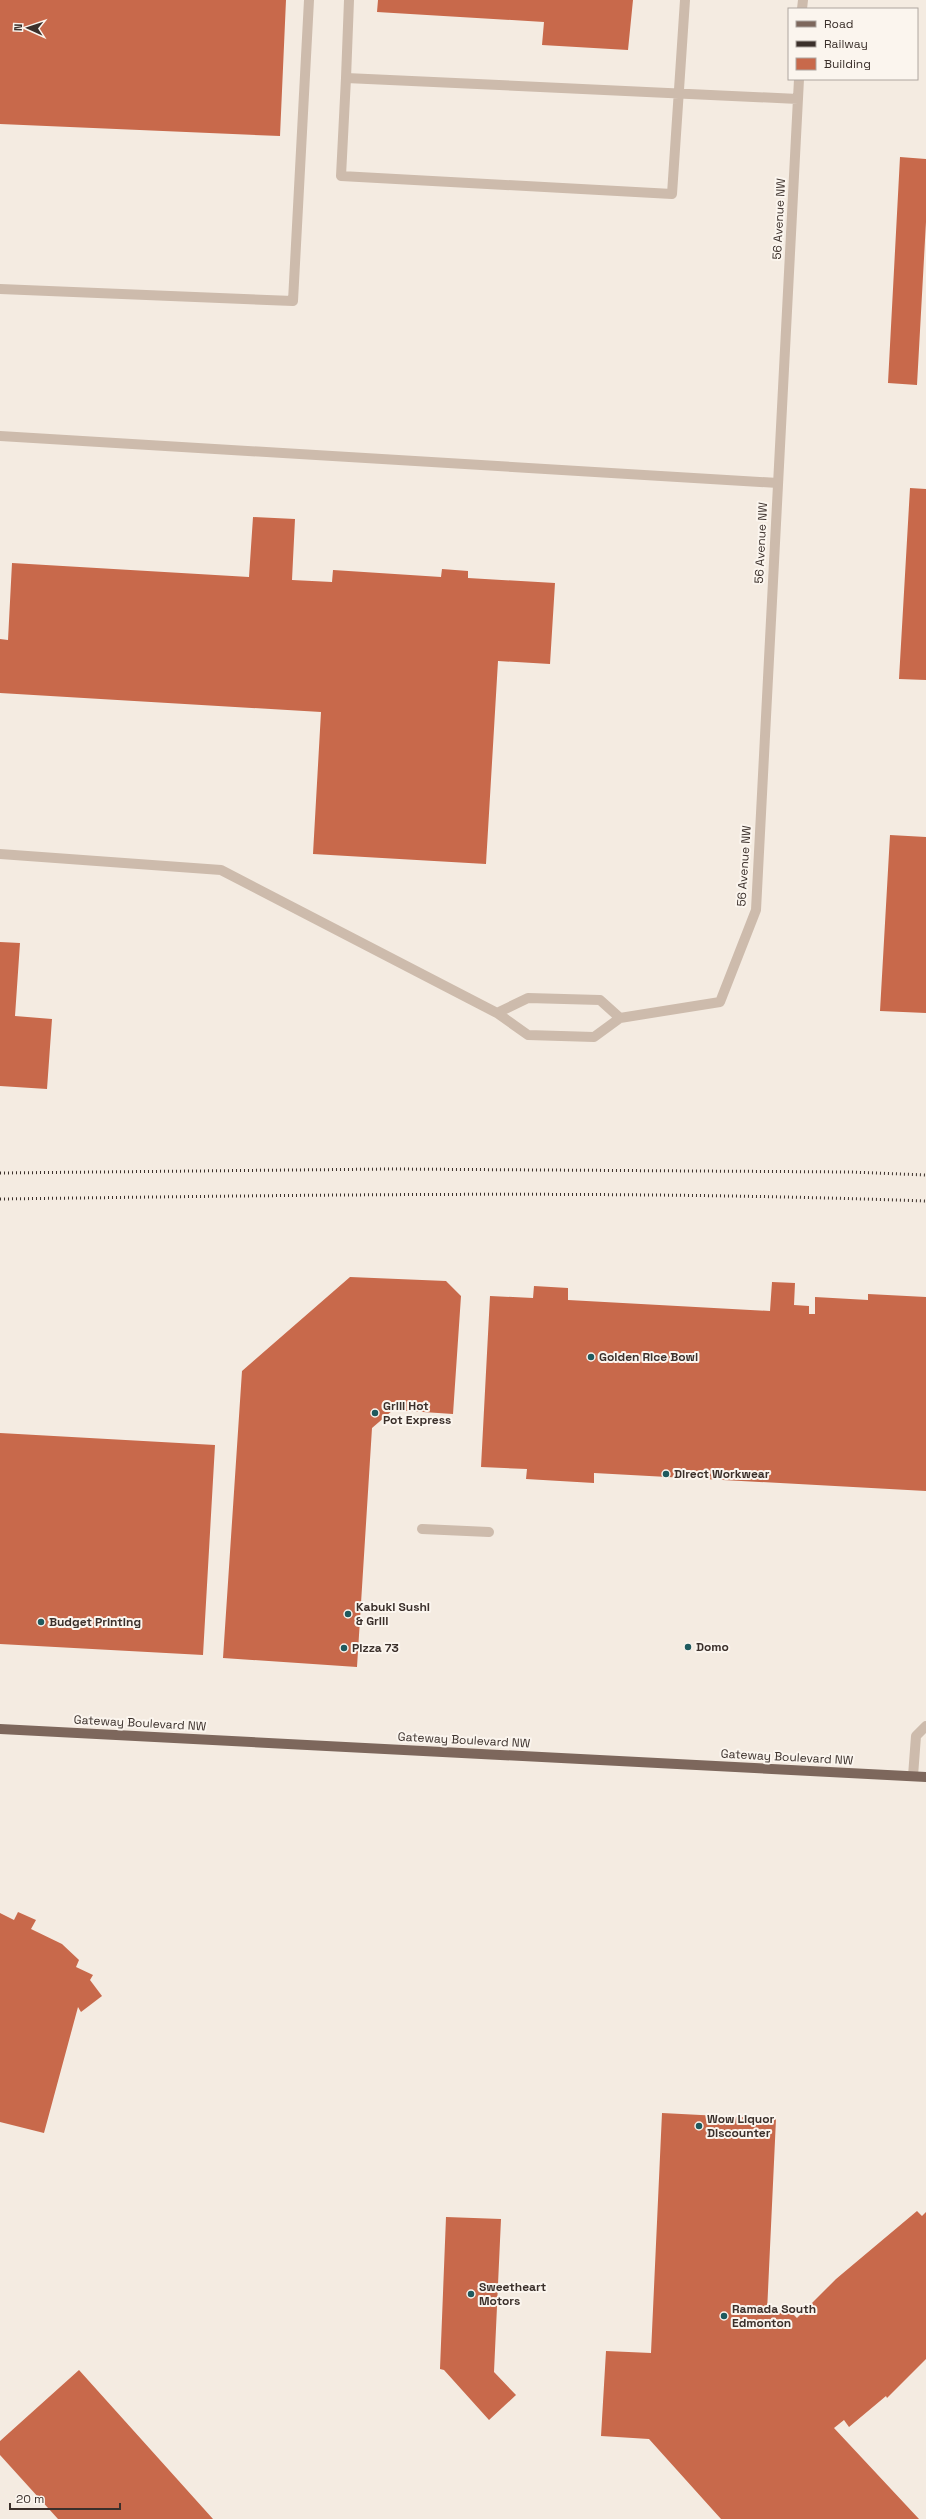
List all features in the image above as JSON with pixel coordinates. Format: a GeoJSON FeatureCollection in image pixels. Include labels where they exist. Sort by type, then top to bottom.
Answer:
{"type":"FeatureCollection","features":[{"type":"Feature","properties":{"kind":"main road","name":"Gateway Boulevard NW"},"geometry":{"type":"LineString","coordinates":[[0,1729],[926,1777]]}},
{"type":"Feature","properties":{"kind":"street"},"geometry":{"type":"LineString","coordinates":[[0,290],[293,301],[309,0]]}},
{"type":"Feature","properties":{"kind":"street"},"geometry":{"type":"LineString","coordinates":[[349,0],[341,176],[672,194],[685,0]]}},
{"type":"Feature","properties":{"kind":"street"},"geometry":{"type":"LineString","coordinates":[[346,78],[798,99]]}},
{"type":"Feature","properties":{"kind":"street","name":"56 Avenue NW"},"geometry":{"type":"LineString","coordinates":[[620,1018],[720,1002],[756,910],[799,80]]}},
{"type":"Feature","properties":{"kind":"street"},"geometry":{"type":"LineString","coordinates":[[0,436],[778,483]]}},
{"type":"Feature","properties":{"kind":"street"},"geometry":{"type":"LineString","coordinates":[[0,854],[221,870],[497,1013],[528,1035],[594,1038],[620,1018],[600,1000],[528,998],[497,1013]]}},
{"type":"Feature","properties":{"kind":"street"},"geometry":{"type":"LineString","coordinates":[[422,1529],[489,1532]]}},
{"type":"Feature","properties":{"kind":"street"},"geometry":{"type":"LineString","coordinates":[[913,1776],[916,1736],[926,1726]]}},
{"type":"Feature","properties":{"kind":"building"},"geometry":{"type":"Polygon","coordinates":[[[0,0],[286,0],[280,136],[0,124],[0,0]]]}},
{"type":"Feature","properties":{"kind":"building"},"geometry":{"type":"Polygon","coordinates":[[[378,0],[633,0],[628,50],[542,45],[544,22],[377,12],[378,0]]]}},
{"type":"Feature","properties":{"kind":"building"},"geometry":{"type":"Polygon","coordinates":[[[900,157],[926,159],[926,222],[917,385],[888,383],[900,157]]]}},
{"type":"Feature","properties":{"kind":"building"},"geometry":{"type":"Polygon","coordinates":[[[910,488],[926,489],[926,680],[899,679],[910,488]]]}},
{"type":"Feature","properties":{"kind":"building"},"geometry":{"type":"Polygon","coordinates":[[[253,517],[295,519],[292,580],[332,582],[333,570],[441,577],[442,569],[468,571],[468,578],[555,583],[550,664],[498,661],[486,864],[313,854],[321,712],[0,693],[0,639],[8,640],[12,563],[249,577],[253,517]]]}},
{"type":"Feature","properties":{"kind":"building"},"geometry":{"type":"Polygon","coordinates":[[[890,835],[926,837],[926,1013],[880,1011],[890,835]]]}},
{"type":"Feature","properties":{"kind":"building"},"geometry":{"type":"Polygon","coordinates":[[[0,942],[20,943],[15,1016],[52,1019],[47,1089],[0,1086],[0,942]]]}},
{"type":"Feature","properties":{"kind":"building"},"geometry":{"type":"Polygon","coordinates":[[[350,1277],[446,1281],[461,1296],[453,1414],[393,1410],[372,1428],[357,1667],[223,1658],[242,1371],[350,1277]]]}},
{"type":"Feature","properties":{"kind":"building"},"geometry":{"type":"Polygon","coordinates":[[[772,1282],[795,1283],[794,1305],[809,1306],[809,1314],[815,1314],[815,1297],[868,1300],[868,1294],[926,1297],[926,1491],[594,1473],[594,1483],[526,1479],[527,1469],[481,1467],[490,1296],[533,1298],[534,1286],[568,1288],[568,1300],[770,1311],[772,1282]]]}},
{"type":"Feature","properties":{"kind":"building"},"geometry":{"type":"Polygon","coordinates":[[[0,1433],[215,1445],[203,1655],[0,1644],[0,1433]]]}},
{"type":"Feature","properties":{"kind":"building"},"geometry":{"type":"Polygon","coordinates":[[[18,1912],[36,1920],[31,1929],[62,1944],[79,1960],[76,1967],[93,1975],[90,1980],[102,1996],[81,2012],[78,2007],[44,2133],[0,2122],[0,1913],[14,1920],[18,1912]]]}},
{"type":"Feature","properties":{"kind":"building","name":"Ramada South Edmonton"},"geometry":{"type":"Polygon","coordinates":[[[662,2113],[776,2119],[767,2312],[792,2313],[797,2318],[836,2279],[917,2211],[922,2216],[926,2212],[926,2359],[887,2398],[886,2396],[849,2427],[844,2420],[834,2428],[919,2519],[721,2519],[649,2439],[601,2436],[606,2351],[651,2353],[662,2113]]]}},
{"type":"Feature","properties":{"kind":"building","name":"Sweetheart Motors"},"geometry":{"type":"Polygon","coordinates":[[[446,2217],[501,2219],[494,2372],[516,2395],[489,2420],[444,2370],[440,2369],[446,2217]]]}},
{"type":"Feature","properties":{"kind":"building"},"geometry":{"type":"Polygon","coordinates":[[[79,2370],[213,2519],[58,2519],[0,2455],[0,2441],[79,2370]]]}},
{"type":"Feature","properties":{"kind":"railway"},"geometry":{"type":"LineString","coordinates":[[0,1173],[390,1169],[850,1172],[926,1175]]}},
{"type":"Feature","properties":{"kind":"railway"},"geometry":{"type":"LineString","coordinates":[[0,1199],[579,1194],[695,1195],[926,1201]]}},
{"type":"Feature","properties":{"kind":"place","name":"Golden Rice Bowl"},"geometry":{"type":"Point","coordinates":[591,1357]}},
{"type":"Feature","properties":{"kind":"place","name":"Grill Hot Pot Express"},"geometry":{"type":"Point","coordinates":[375,1413]}},
{"type":"Feature","properties":{"kind":"place","name":"Direct Workwear"},"geometry":{"type":"Point","coordinates":[666,1474]}},
{"type":"Feature","properties":{"kind":"place","name":"Kabuki Sushi & Grill"},"geometry":{"type":"Point","coordinates":[348,1614]}},
{"type":"Feature","properties":{"kind":"place","name":"Budget Printing"},"geometry":{"type":"Point","coordinates":[41,1622]}},
{"type":"Feature","properties":{"kind":"place","name":"Domo"},"geometry":{"type":"Point","coordinates":[688,1647]}},
{"type":"Feature","properties":{"kind":"place","name":"Pizza 73"},"geometry":{"type":"Point","coordinates":[344,1648]}},
{"type":"Feature","properties":{"kind":"place","name":"Wow Liquor Discounter"},"geometry":{"type":"Point","coordinates":[699,2126]}},
{"type":"Feature","properties":{"kind":"place","name":"Sweetheart Motors"},"geometry":{"type":"Point","coordinates":[471,2294]}},
{"type":"Feature","properties":{"kind":"place","name":"Ramada South Edmonton"},"geometry":{"type":"Point","coordinates":[724,2316]}}]}
